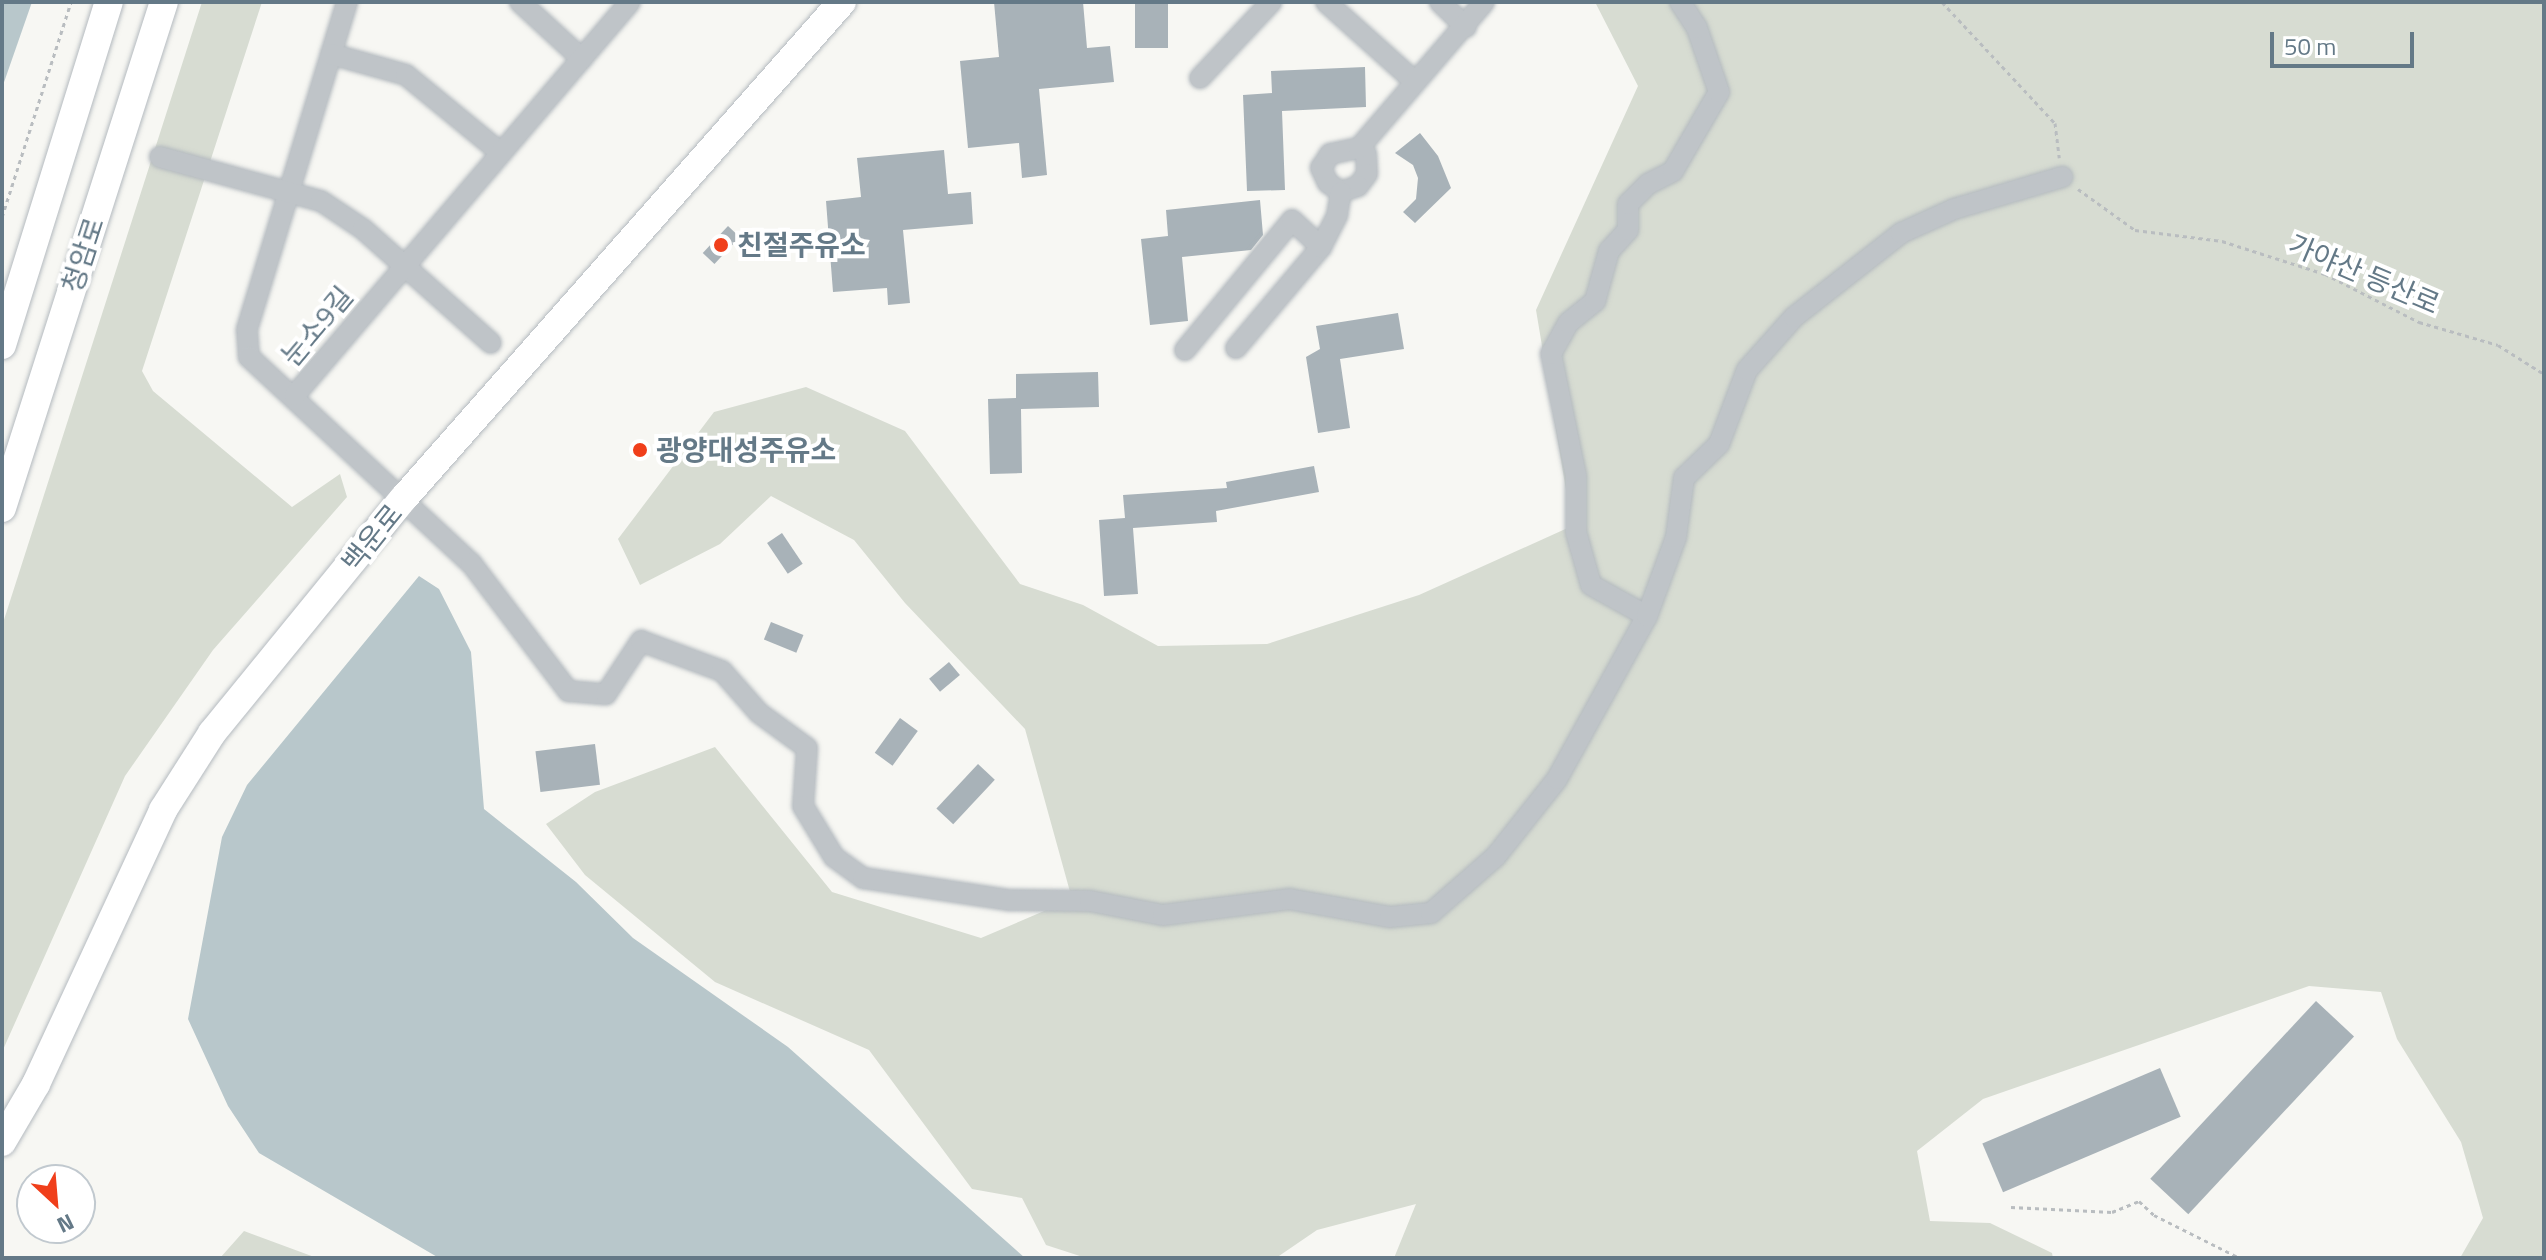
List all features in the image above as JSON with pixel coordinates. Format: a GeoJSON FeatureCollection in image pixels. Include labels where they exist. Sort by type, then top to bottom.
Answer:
{"type":"FeatureCollection","features":[{"type":"Feature","properties":{"kind":"main road","name":"청암로"},"geometry":{"type":"LineString","coordinates":[[2,345],[109,2]]}},
{"type":"Feature","properties":{"kind":"main road","name":"청암로"},"geometry":{"type":"LineString","coordinates":[[2,508],[164,2]]}},
{"type":"Feature","properties":{"kind":"main road","name":"백운로"},"geometry":{"type":"LineString","coordinates":[[2,1142],[36,1084],[163,810],[212,733],[403,499],[842,2]]}},
{"type":"Feature","properties":{"kind":"street","name":"눈소9길"},"geometry":{"type":"LineString","coordinates":[[347,2],[246,340],[249,357],[295,395],[630,2]]}},
{"type":"Feature","properties":{"kind":"street"},"geometry":{"type":"LineString","coordinates":[[520,2],[582,59]]}},
{"type":"Feature","properties":{"kind":"street"},"geometry":{"type":"LineString","coordinates":[[1200,78],[1271,2]]}},
{"type":"Feature","properties":{"kind":"street"},"geometry":{"type":"LineString","coordinates":[[1326,2],[1414,81]]}},
{"type":"Feature","properties":{"kind":"street"},"geometry":{"type":"LineString","coordinates":[[1440,2],[1466,27]]}},
{"type":"Feature","properties":{"kind":"street"},"geometry":{"type":"LineString","coordinates":[[1236,348],[1321,247],[1337,215],[1341,192],[1321,168],[1330,154],[1359,148],[1414,81],[1466,27],[1484,2]]}},
{"type":"Feature","properties":{"kind":"street"},"geometry":{"type":"LineString","coordinates":[[1647,616],[1591,585],[1576,532],[1576,476],[1551,354],[1568,323],[1595,301],[1609,251],[1628,230],[1628,204],[1648,184],[1673,171],[1719,92],[1697,28],[1680,2]]}},
{"type":"Feature","properties":{"kind":"street"},"geometry":{"type":"LineString","coordinates":[[331,54],[406,75],[501,153]]}},
{"type":"Feature","properties":{"kind":"street"},"geometry":{"type":"LineString","coordinates":[[1341,192],[1358,186],[1367,174],[1366,154],[1359,148]]}},
{"type":"Feature","properties":{"kind":"street"},"geometry":{"type":"LineString","coordinates":[[160,157],[289,192],[341,213],[491,343]]}},
{"type":"Feature","properties":{"kind":"street"},"geometry":{"type":"LineString","coordinates":[[295,395],[471,563],[568,691],[606,694],[641,641],[722,671],[759,713],[807,748],[803,806],[834,857],[863,878],[1009,900],[1090,901],[1163,915],[1289,899],[1390,917],[1431,913],[1496,856],[1557,779],[1647,616],[1676,537],[1684,478],[1719,444],[1747,370],[1794,317],[1901,233],[1954,209],[2062,177]]}},
{"type":"Feature","properties":{"kind":"street"},"geometry":{"type":"LineString","coordinates":[[1185,350],[1292,220],[1321,247]]}},
{"type":"Feature","properties":{"kind":"path"},"geometry":{"type":"LineString","coordinates":[[2,217],[71,2]]}},
{"type":"Feature","properties":{"kind":"path"},"geometry":{"type":"LineString","coordinates":[[1942,2],[2055,123],[2062,177]]}},
{"type":"Feature","properties":{"kind":"path","name":"가야산 등산로"},"geometry":{"type":"LineString","coordinates":[[2062,177],[2135,230],[2222,241],[2325,274],[2419,322],[2498,345],[2544,374]]}},
{"type":"Feature","properties":{"kind":"path"},"geometry":{"type":"LineString","coordinates":[[2011,1207],[2112,1212],[2139,1201],[2154,1215],[2240,1258]]}},
{"type":"Feature","properties":{"kind":"shaded area"},"geometry":{"type":"Polygon","coordinates":[[[2,2],[32,2],[2,88],[2,2]]]}},
{"type":"Feature","properties":{"kind":"shaded area"},"geometry":{"type":"Polygon","coordinates":[[[202,2],[262,2],[142,371],[153,391],[292,507],[340,474],[347,497],[213,650],[125,776],[2,1052],[2,626],[202,2]]]}},
{"type":"Feature","properties":{"kind":"shaded area"},"geometry":{"type":"Polygon","coordinates":[[[1595,2],[2544,2],[2544,1258],[2460,1258],[2483,1218],[2461,1142],[2397,1039],[2381,992],[2309,986],[1983,1099],[1917,1151],[1930,1221],[1990,1223],[2052,1253],[2053,1258],[1394,1258],[1416,1204],[1317,1230],[1276,1258],[1086,1258],[1046,1245],[1022,1198],[972,1189],[869,1050],[715,982],[585,875],[546,824],[595,792],[715,747],[832,892],[981,938],[1072,899],[1025,729],[905,603],[854,540],[771,496],[720,544],[640,585],[618,539],[714,412],[806,387],[905,431],[1020,584],[1083,605],[1158,646],[1267,644],[1419,595],[1572,526],[1536,310],[1638,86],[1595,2]]]}},
{"type":"Feature","properties":{"kind":"shaded area"},"geometry":{"type":"Polygon","coordinates":[[[419,576],[439,589],[471,652],[484,809],[576,882],[633,938],[788,1047],[1025,1258],[439,1258],[259,1153],[228,1106],[188,1019],[222,837],[247,785],[419,576]]]}},
{"type":"Feature","properties":{"kind":"shaded area"},"geometry":{"type":"Polygon","coordinates":[[[244,1231],[317,1258],[220,1258],[244,1231]]]}},
{"type":"Feature","properties":{"kind":"building"},"geometry":{"type":"Polygon","coordinates":[[[994,2],[1083,2],[1087,48],[1110,46],[1114,82],[1039,89],[1047,175],[1022,178],[1019,143],[968,148],[960,61],[999,57],[994,2]]]}},
{"type":"Feature","properties":{"kind":"building"},"geometry":{"type":"Polygon","coordinates":[[[1135,2],[1168,2],[1168,48],[1135,48],[1135,2]]]}},
{"type":"Feature","properties":{"kind":"building"},"geometry":{"type":"Polygon","coordinates":[[[1365,67],[1366,107],[1282,111],[1285,190],[1247,191],[1243,95],[1272,93],[1271,71],[1365,67]]]}},
{"type":"Feature","properties":{"kind":"building"},"geometry":{"type":"Polygon","coordinates":[[[1420,133],[1438,156],[1451,188],[1415,223],[1403,212],[1416,199],[1418,178],[1413,165],[1395,153],[1420,133]]]}},
{"type":"Feature","properties":{"kind":"building"},"geometry":{"type":"Polygon","coordinates":[[[944,150],[948,194],[971,192],[973,224],[903,230],[910,303],[888,305],[887,288],[833,292],[826,201],[861,197],[857,158],[944,150]]]}},
{"type":"Feature","properties":{"kind":"building"},"geometry":{"type":"Polygon","coordinates":[[[1260,200],[1263,235],[1251,250],[1182,257],[1188,321],[1150,325],[1141,239],[1168,236],[1166,210],[1260,200]]]}},
{"type":"Feature","properties":{"kind":"building","name":"친절주유소"},"geometry":{"type":"Polygon","coordinates":[[[728,226],[740,237],[714,264],[703,253],[728,226]]]}},
{"type":"Feature","properties":{"kind":"building"},"geometry":{"type":"Polygon","coordinates":[[[1398,313],[1404,349],[1340,359],[1350,428],[1318,433],[1306,357],[1320,349],[1316,326],[1398,313]]]}},
{"type":"Feature","properties":{"kind":"building"},"geometry":{"type":"Polygon","coordinates":[[[1098,372],[1099,407],[1021,409],[1022,473],[990,474],[988,399],[1016,398],[1016,374],[1098,372]]]}},
{"type":"Feature","properties":{"kind":"building"},"geometry":{"type":"Polygon","coordinates":[[[1314,466],[1319,492],[1216,511],[1217,522],[1133,528],[1138,594],[1104,596],[1099,520],[1125,518],[1123,495],[1227,488],[1226,482],[1314,466]]]}},
{"type":"Feature","properties":{"kind":"building"},"geometry":{"type":"Polygon","coordinates":[[[782,533],[803,564],[788,574],[767,543],[782,533]]]}},
{"type":"Feature","properties":{"kind":"building"},"geometry":{"type":"Polygon","coordinates":[[[771,622],[803,635],[796,653],[764,640],[771,622]]]}},
{"type":"Feature","properties":{"kind":"building"},"geometry":{"type":"Polygon","coordinates":[[[949,662],[960,675],[940,692],[929,679],[949,662]]]}},
{"type":"Feature","properties":{"kind":"building"},"geometry":{"type":"Polygon","coordinates":[[[900,718],[918,731],[893,766],[875,753],[900,718]]]}},
{"type":"Feature","properties":{"kind":"building"},"geometry":{"type":"Polygon","coordinates":[[[595,744],[600,785],[540,792],[535,751],[595,744]]]}},
{"type":"Feature","properties":{"kind":"building"},"geometry":{"type":"Polygon","coordinates":[[[978,764],[995,780],[953,824],[936,809],[978,764]]]}},
{"type":"Feature","properties":{"kind":"building"},"geometry":{"type":"Polygon","coordinates":[[[2316,1001],[2354,1036],[2188,1214],[2150,1179],[2316,1001]]]}},
{"type":"Feature","properties":{"kind":"building"},"geometry":{"type":"Polygon","coordinates":[[[2160,1068],[2181,1117],[2003,1192],[1982,1143],[2160,1068]]]}},
{"type":"Feature","properties":{"kind":"place","name":"친절주유소"},"geometry":{"type":"Point","coordinates":[721,245]}},
{"type":"Feature","properties":{"kind":"place","name":"광양대성주유소"},"geometry":{"type":"Point","coordinates":[640,450]}}]}
